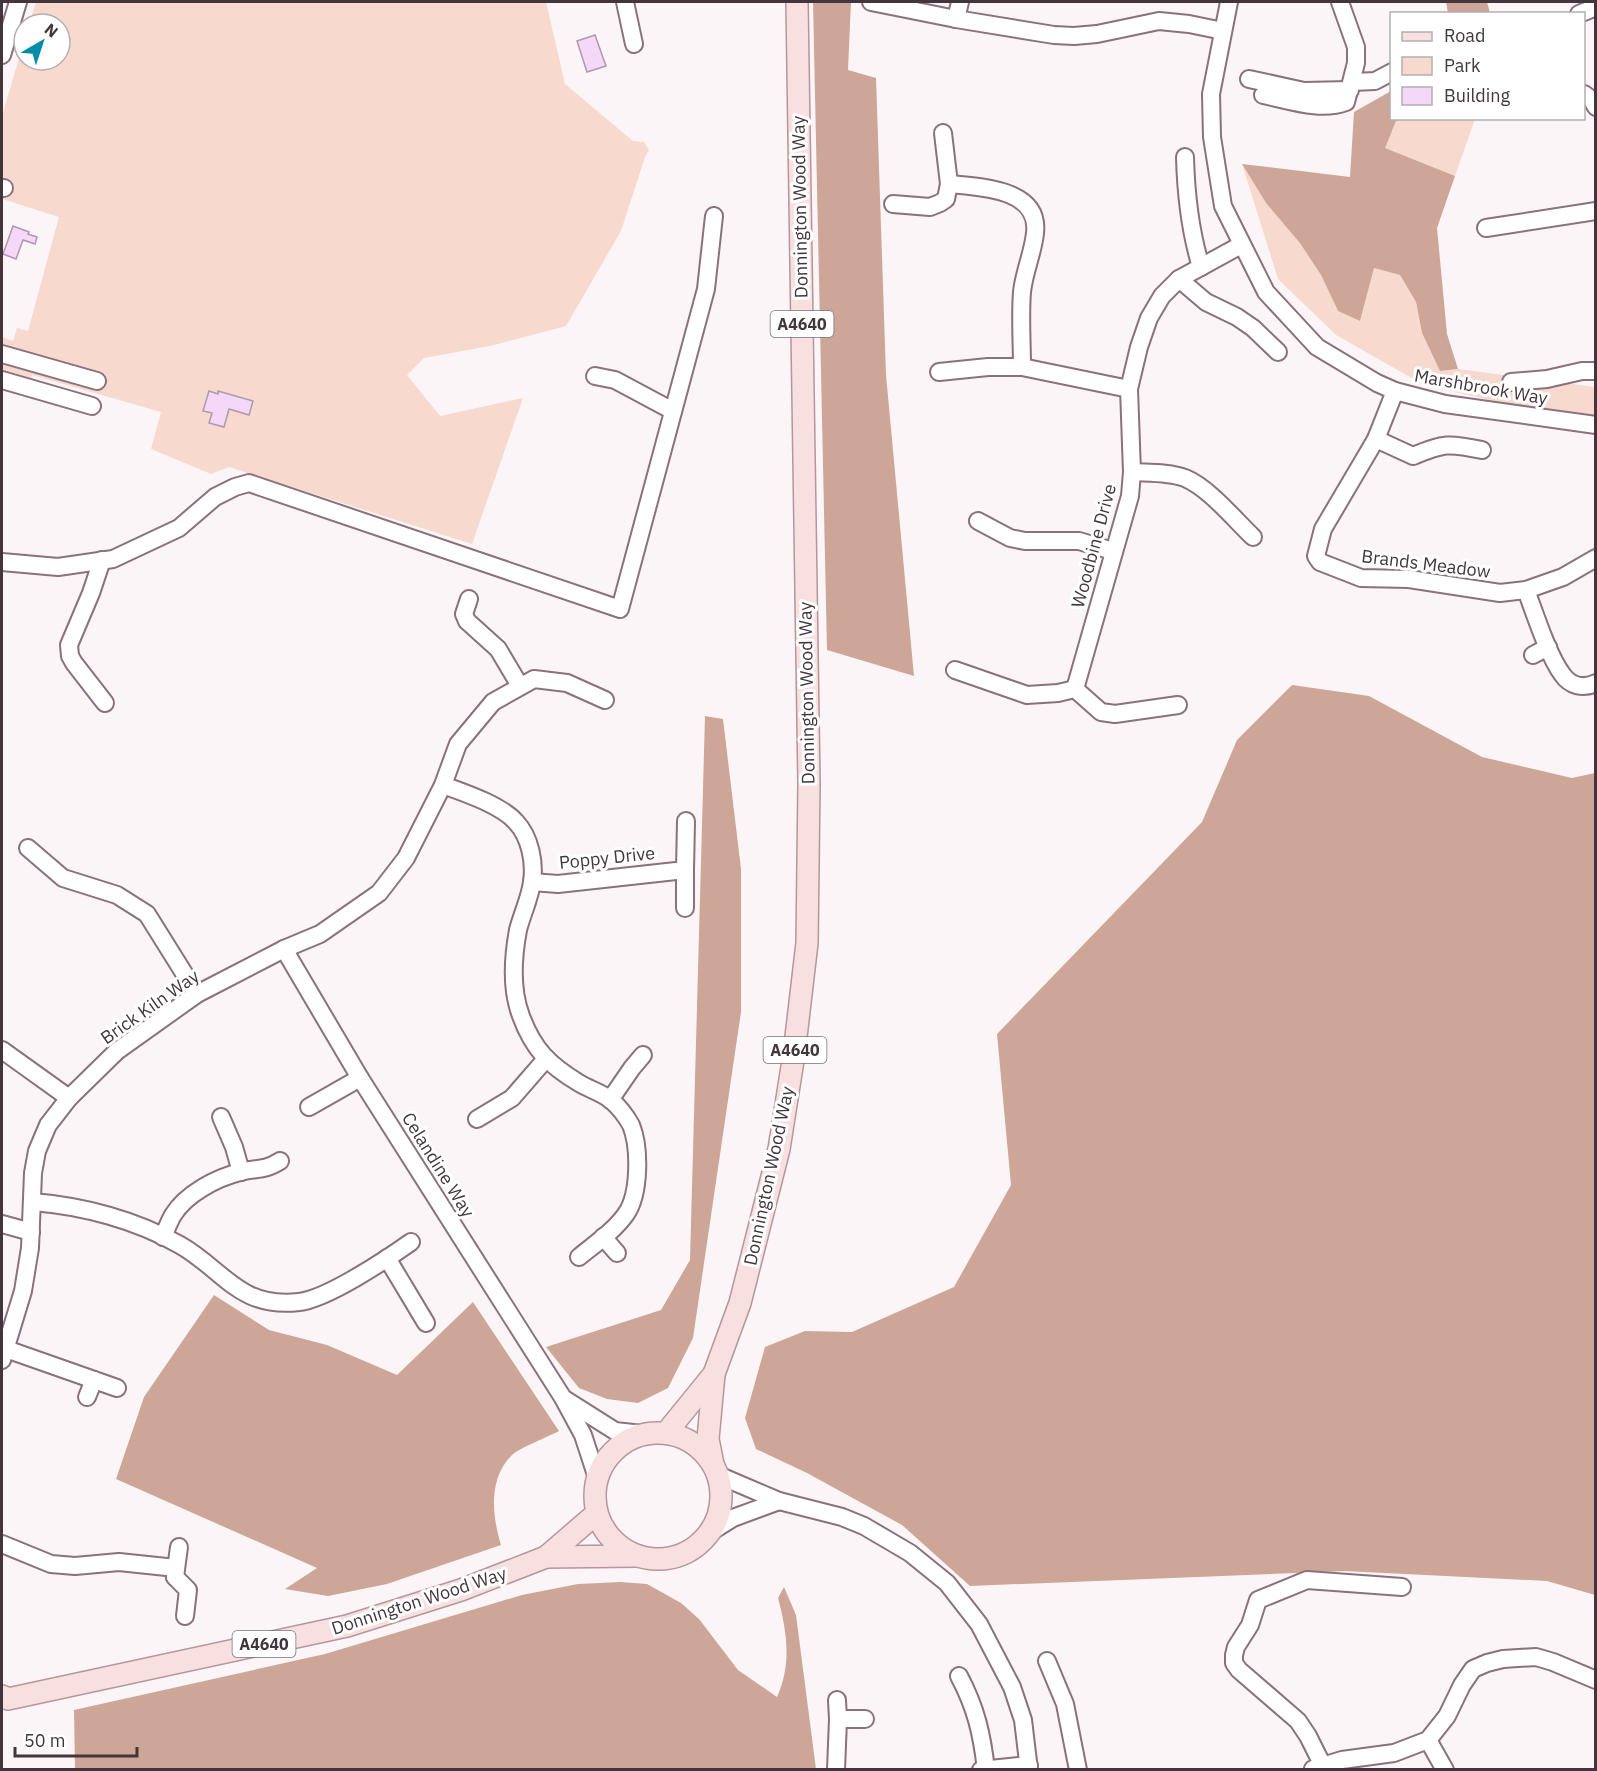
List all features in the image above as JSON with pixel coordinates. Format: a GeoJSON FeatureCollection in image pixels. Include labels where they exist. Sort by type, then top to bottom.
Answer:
{"type":"FeatureCollection","features":[{"type":"Feature","properties":{"kind":"main road","name":"Donnington Wood Way"},"geometry":{"type":"LineString","coordinates":[[715,1470],[708,1439],[714,1374],[740,1303],[779,1149],[794,1054],[807,943],[809,784],[797,2]]}},
{"type":"Feature","properties":{"kind":"main road","name":"Donnington Wood Way"},"geometry":{"type":"LineString","coordinates":[[666,1433],[714,1374]]}},
{"type":"Feature","properties":{"kind":"main road","name":"A4640"},"geometry":{"type":"LineString","coordinates":[[666,1433],[684,1438],[700,1449],[715,1470],[721,1495],[718,1515],[709,1533],[692,1549],[670,1558],[654,1559],[638,1556],[620,1546],[605,1532],[597,1513],[594,1495],[597,1478],[606,1459],[622,1443],[642,1434],[666,1433]]}},
{"type":"Feature","properties":{"kind":"main road","name":"Donnington Wood Way"},"geometry":{"type":"LineString","coordinates":[[4,1701],[347,1626],[451,1594],[546,1557],[597,1513]]}},
{"type":"Feature","properties":{"kind":"main road","name":"Donnington Wood Way"},"geometry":{"type":"LineString","coordinates":[[546,1557],[638,1556]]}},
{"type":"Feature","properties":{"kind":"street"},"geometry":{"type":"LineString","coordinates":[[2,56],[18,2]]}},
{"type":"Feature","properties":{"kind":"street"},"geometry":{"type":"LineString","coordinates":[[625,2],[634,44]]}},
{"type":"Feature","properties":{"kind":"street"},"geometry":{"type":"LineString","coordinates":[[871,2],[1054,35],[1097,34],[1159,21],[1223,31]]}},
{"type":"Feature","properties":{"kind":"street"},"geometry":{"type":"LineString","coordinates":[[956,19],[960,2]]}},
{"type":"Feature","properties":{"kind":"street","name":"Marshbrook Way"},"geometry":{"type":"LineString","coordinates":[[1228,2],[1211,94],[1212,137],[1223,206],[1266,292],[1317,347],[1395,392],[1445,404],[1596,425]]}},
{"type":"Feature","properties":{"kind":"street"},"geometry":{"type":"LineString","coordinates":[[1263,95],[1319,106],[1335,106],[1349,91],[1356,63],[1356,47],[1340,2]]}},
{"type":"Feature","properties":{"kind":"street"},"geometry":{"type":"LineString","coordinates":[[1249,79],[1304,91],[1349,91],[1390,73]]}},
{"type":"Feature","properties":{"kind":"street"},"geometry":{"type":"LineString","coordinates":[[893,204],[920,207],[940,203],[946,199],[949,184],[943,133]]}},
{"type":"Feature","properties":{"kind":"street"},"geometry":{"type":"LineString","coordinates":[[1185,158],[1191,229],[1201,267]]}},
{"type":"Feature","properties":{"kind":"street"},"geometry":{"type":"LineString","coordinates":[[949,184],[986,188],[1017,197],[1028,208],[1034,219],[1035,232],[1022,292],[1022,367]]}},
{"type":"Feature","properties":{"kind":"street"},"geometry":{"type":"LineString","coordinates":[[1486,228],[1596,211]]}},
{"type":"Feature","properties":{"kind":"street"},"geometry":{"type":"LineString","coordinates":[[2,562],[58,567],[113,559],[179,528],[215,496],[249,483],[620,609],[706,289],[714,216]]}},
{"type":"Feature","properties":{"kind":"street","name":"Woodbine Drive"},"geometry":{"type":"LineString","coordinates":[[1066,691],[1130,496],[1132,472],[1129,389],[1149,318],[1162,296],[1179,279],[1241,244]]}},
{"type":"Feature","properties":{"kind":"street"},"geometry":{"type":"LineString","coordinates":[[1179,279],[1206,302],[1237,317],[1253,328],[1278,352]]}},
{"type":"Feature","properties":{"kind":"street"},"geometry":{"type":"LineString","coordinates":[[2,354],[97,381]]}},
{"type":"Feature","properties":{"kind":"street"},"geometry":{"type":"LineString","coordinates":[[939,372],[988,367],[1022,367],[1129,389]]}},
{"type":"Feature","properties":{"kind":"street"},"geometry":{"type":"LineString","coordinates":[[1511,382],[1596,371]]}},
{"type":"Feature","properties":{"kind":"street"},"geometry":{"type":"LineString","coordinates":[[595,376],[615,380],[673,411]]}},
{"type":"Feature","properties":{"kind":"street"},"geometry":{"type":"LineString","coordinates":[[2,380],[92,406]]}},
{"type":"Feature","properties":{"kind":"street","name":"Brands Meadow"},"geometry":{"type":"LineString","coordinates":[[1395,392],[1376,439],[1323,529],[1316,556],[1320,562],[1361,578],[1409,579],[1500,593],[1526,590],[1563,577],[1596,558]]}},
{"type":"Feature","properties":{"kind":"street"},"geometry":{"type":"LineString","coordinates":[[1376,439],[1413,456],[1433,447],[1452,444],[1482,450]]}},
{"type":"Feature","properties":{"kind":"street"},"geometry":{"type":"LineString","coordinates":[[1132,472],[1184,478],[1198,485],[1253,537]]}},
{"type":"Feature","properties":{"kind":"street"},"geometry":{"type":"LineString","coordinates":[[978,521],[1004,535],[1025,541],[1079,541],[1113,551]]}},
{"type":"Feature","properties":{"kind":"street"},"geometry":{"type":"LineString","coordinates":[[102,560],[91,593],[71,638],[69,656],[105,704]]}},
{"type":"Feature","properties":{"kind":"street"},"geometry":{"type":"LineString","coordinates":[[1526,590],[1548,647],[1562,675],[1579,687],[1588,687],[1596,683]]}},
{"type":"Feature","properties":{"kind":"street"},"geometry":{"type":"LineString","coordinates":[[470,599],[464,614],[467,621],[498,650],[520,686],[534,679],[567,683],[605,700]]}},
{"type":"Feature","properties":{"kind":"street"},"geometry":{"type":"LineString","coordinates":[[1533,655],[1548,647]]}},
{"type":"Feature","properties":{"kind":"street"},"geometry":{"type":"LineString","coordinates":[[955,670],[1027,695],[1066,691],[1101,712],[1115,714],[1178,705]]}},
{"type":"Feature","properties":{"kind":"street","name":"Brick Kiln Way"},"geometry":{"type":"LineString","coordinates":[[4,1355],[23,1291],[30,1248],[33,1173],[37,1151],[48,1125],[69,1098],[117,1051],[197,994],[284,949],[320,934],[379,893],[406,858],[443,785],[458,744],[493,702],[520,686]]}},
{"type":"Feature","properties":{"kind":"street"},"geometry":{"type":"LineString","coordinates":[[443,785],[502,811],[516,822],[527,838],[532,861],[532,882],[518,931],[513,983],[520,1015],[534,1045],[545,1060],[610,1100],[625,1115],[632,1127],[637,1178],[634,1197],[626,1214],[579,1257]]}},
{"type":"Feature","properties":{"kind":"street"},"geometry":{"type":"LineString","coordinates":[[685,908],[686,821]]}},
{"type":"Feature","properties":{"kind":"street"},"geometry":{"type":"LineString","coordinates":[[28,848],[63,878],[117,895],[147,914],[197,994]]}},
{"type":"Feature","properties":{"kind":"street","name":"Poppy Drive"},"geometry":{"type":"LineString","coordinates":[[532,882],[558,884],[685,870]]}},
{"type":"Feature","properties":{"kind":"street","name":"Celandine Way"},"geometry":{"type":"LineString","coordinates":[[284,949],[360,1078],[563,1398],[583,1435],[597,1478]]}},
{"type":"Feature","properties":{"kind":"street"},"geometry":{"type":"LineString","coordinates":[[2,1050],[69,1098]]}},
{"type":"Feature","properties":{"kind":"street"},"geometry":{"type":"LineString","coordinates":[[610,1100],[638,1061],[619,1056]]}},
{"type":"Feature","properties":{"kind":"street"},"geometry":{"type":"LineString","coordinates":[[477,1119],[512,1098],[545,1060]]}},
{"type":"Feature","properties":{"kind":"street"},"geometry":{"type":"LineString","coordinates":[[309,1107],[360,1078]]}},
{"type":"Feature","properties":{"kind":"street"},"geometry":{"type":"LineString","coordinates":[[221,1117],[234,1147],[241,1172]]}},
{"type":"Feature","properties":{"kind":"street"},"geometry":{"type":"LineString","coordinates":[[163,1237],[173,1215],[186,1200],[203,1188],[241,1172],[274,1165]]}},
{"type":"Feature","properties":{"kind":"street"},"geometry":{"type":"LineString","coordinates":[[33,1202],[58,1204],[117,1218],[182,1246],[234,1288],[251,1296],[280,1302],[301,1302],[325,1293],[411,1242]]}},
{"type":"Feature","properties":{"kind":"street"},"geometry":{"type":"LineString","coordinates":[[2,1224],[31,1232]]}},
{"type":"Feature","properties":{"kind":"street"},"geometry":{"type":"LineString","coordinates":[[603,1237],[617,1253]]}},
{"type":"Feature","properties":{"kind":"street"},"geometry":{"type":"LineString","coordinates":[[387,1258],[426,1323]]}},
{"type":"Feature","properties":{"kind":"street"},"geometry":{"type":"LineString","coordinates":[[4,1355],[117,1388]]}},
{"type":"Feature","properties":{"kind":"street"},"geometry":{"type":"LineString","coordinates":[[87,1397],[94,1380]]}},
{"type":"Feature","properties":{"kind":"street","name":"Celandine Way"},"geometry":{"type":"LineString","coordinates":[[563,1398],[615,1431],[642,1434]]}},
{"type":"Feature","properties":{"kind":"street"},"geometry":{"type":"LineString","coordinates":[[715,1470],[779,1501],[842,1517],[864,1526],[909,1553],[947,1583],[979,1624],[1003,1669],[1023,1720],[1029,1767],[984,1769],[984,1744],[977,1716],[959,1676]]}},
{"type":"Feature","properties":{"kind":"street"},"geometry":{"type":"LineString","coordinates":[[709,1533],[733,1518],[779,1501]]}},
{"type":"Feature","properties":{"kind":"street"},"geometry":{"type":"LineString","coordinates":[[2,1544],[51,1564],[75,1566],[119,1562],[175,1577],[188,1590],[185,1616]]}},
{"type":"Feature","properties":{"kind":"street"},"geometry":{"type":"LineString","coordinates":[[175,1577],[179,1547]]}},
{"type":"Feature","properties":{"kind":"street"},"geometry":{"type":"LineString","coordinates":[[1402,1587],[1307,1580],[1258,1600],[1250,1625],[1236,1647],[1234,1663],[1239,1670],[1298,1721],[1308,1736],[1318,1768],[1342,1760],[1394,1753],[1428,1740],[1442,1723],[1473,1669],[1487,1663],[1503,1659],[1536,1658],[1553,1662],[1596,1680]]}},
{"type":"Feature","properties":{"kind":"street"},"geometry":{"type":"LineString","coordinates":[[1047,1661],[1065,1704],[1078,1770]]}},
{"type":"Feature","properties":{"kind":"street"},"geometry":{"type":"LineString","coordinates":[[836,1770],[837,1700]]}},
{"type":"Feature","properties":{"kind":"street"},"geometry":{"type":"LineString","coordinates":[[838,1719],[865,1719]]}},
{"type":"Feature","properties":{"kind":"street"},"geometry":{"type":"LineString","coordinates":[[1428,1740],[1445,1770]]}},
{"type":"Feature","properties":{"kind":"green space"},"geometry":{"type":"Polygon","coordinates":[[[36,2],[546,2],[565,84],[633,141],[644,142],[649,150],[621,231],[566,326],[490,346],[424,358],[407,375],[440,416],[523,398],[472,544],[229,467],[211,474],[151,449],[161,412],[32,375],[30,385],[2,374],[2,337],[13,341],[17,328],[28,331],[59,217],[2,199],[2,116],[15,72],[72,72],[72,12],[33,12],[36,2]]]}},
{"type":"Feature","properties":{"kind":"green space"},"geometry":{"type":"Polygon","coordinates":[[[1475,120],[1455,176],[1384,148],[1396,121],[1475,120]]]}},
{"type":"Feature","properties":{"kind":"green space"},"geometry":{"type":"Polygon","coordinates":[[[1242,164],[1266,203],[1300,242],[1321,275],[1338,311],[1360,321],[1374,267],[1400,275],[1416,302],[1422,333],[1440,371],[1458,369],[1595,387],[1595,416],[1520,407],[1424,385],[1336,335],[1278,279],[1242,164]]]}},
{"type":"Feature","properties":{"kind":"shaded area"},"geometry":{"type":"Polygon","coordinates":[[[813,2],[851,2],[848,70],[876,78],[886,375],[914,676],[827,650],[813,2]]]}},
{"type":"Feature","properties":{"kind":"shaded area"},"geometry":{"type":"Polygon","coordinates":[[[1446,2],[1487,2],[1490,12],[1448,12],[1446,2]]]}},
{"type":"Feature","properties":{"kind":"shaded area"},"geometry":{"type":"Polygon","coordinates":[[[1390,92],[1390,120],[1400,120],[1396,121],[1385,148],[1455,176],[1437,228],[1447,334],[1458,369],[1440,371],[1422,333],[1416,302],[1400,275],[1374,268],[1360,321],[1338,311],[1321,275],[1300,243],[1266,203],[1242,164],[1350,177],[1354,112],[1390,92]]]}},
{"type":"Feature","properties":{"kind":"shaded area"},"geometry":{"type":"Polygon","coordinates":[[[1292,685],[1369,696],[1482,757],[1572,778],[1595,773],[1595,1595],[1547,1581],[1344,1571],[970,1586],[902,1525],[807,1473],[756,1449],[745,1418],[765,1347],[805,1331],[852,1332],[954,1287],[1011,1185],[997,1034],[1202,822],[1237,740],[1292,685]]]}},
{"type":"Feature","properties":{"kind":"shaded area"},"geometry":{"type":"Polygon","coordinates":[[[705,716],[723,719],[741,869],[741,1012],[693,1338],[668,1388],[638,1403],[607,1399],[579,1388],[546,1347],[661,1310],[690,1260],[705,716]]]}},
{"type":"Feature","properties":{"kind":"shaded area"},"geometry":{"type":"Polygon","coordinates":[[[214,1295],[269,1330],[327,1345],[397,1375],[473,1302],[559,1431],[516,1452],[504,1465],[499,1475],[494,1498],[501,1545],[387,1584],[328,1596],[285,1589],[317,1568],[116,1479],[144,1397],[214,1295]]]}},
{"type":"Feature","properties":{"kind":"shaded area"},"geometry":{"type":"Polygon","coordinates":[[[620,1582],[647,1584],[681,1603],[699,1619],[738,1670],[777,1697],[782,1685],[786,1660],[786,1636],[778,1598],[784,1587],[796,1615],[816,1769],[75,1769],[74,1710],[325,1654],[522,1595],[578,1584],[620,1582]]]}},
{"type":"Feature","properties":{"kind":"building"},"geometry":{"type":"Polygon","coordinates":[[[595,35],[606,66],[587,72],[577,41],[595,35]]]}},
{"type":"Feature","properties":{"kind":"building"},"geometry":{"type":"Polygon","coordinates":[[[13,226],[37,237],[35,244],[23,240],[16,259],[3,254],[13,226]]]}},
{"type":"Feature","properties":{"kind":"building"},"geometry":{"type":"Polygon","coordinates":[[[209,391],[218,394],[218,391],[253,401],[249,415],[229,409],[224,427],[209,423],[212,413],[203,411],[209,391]]]}}]}
